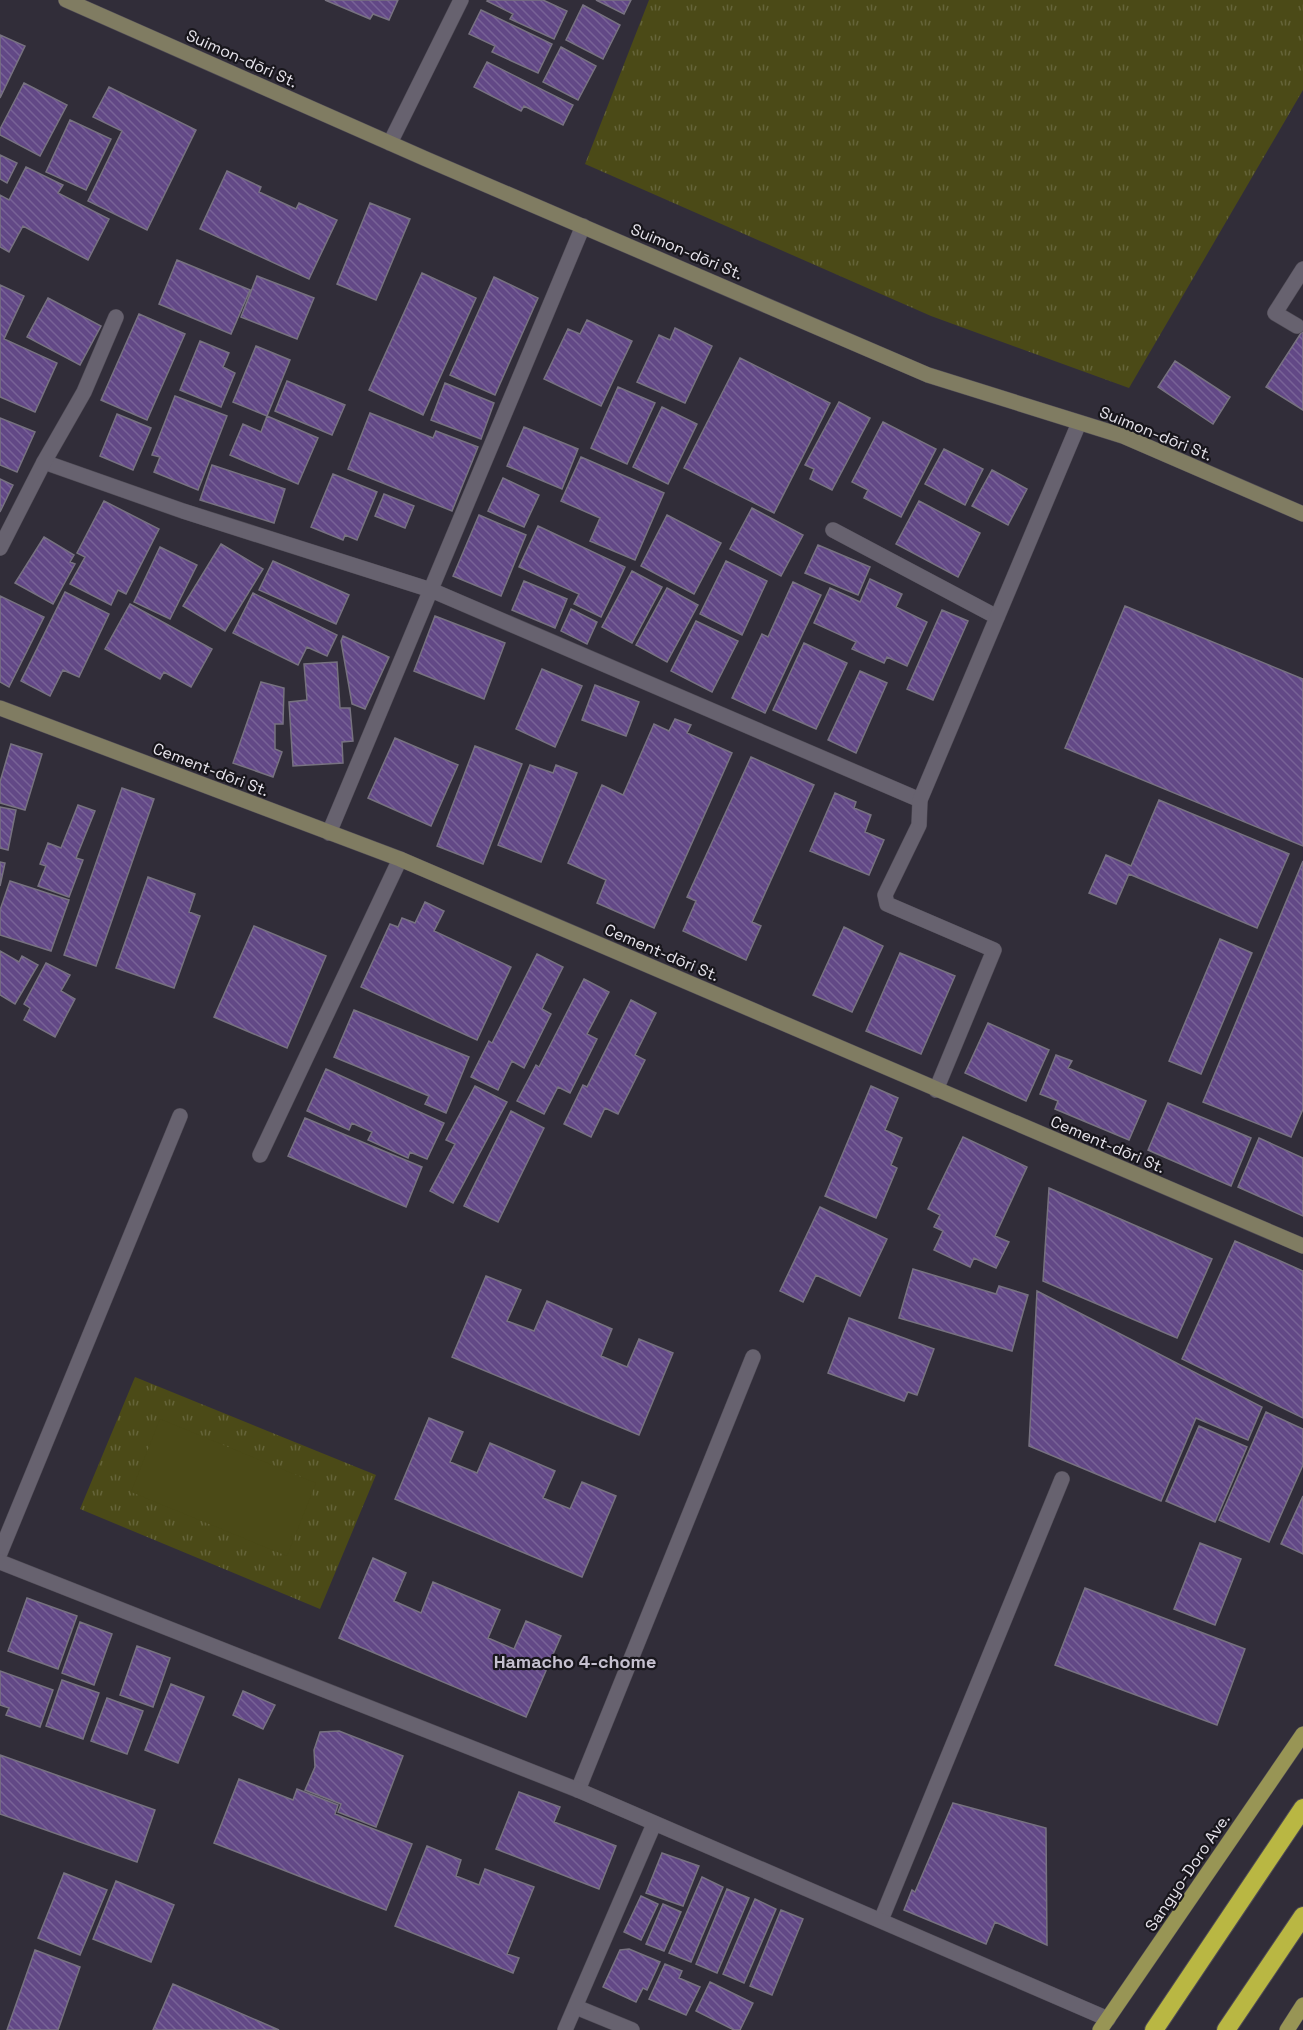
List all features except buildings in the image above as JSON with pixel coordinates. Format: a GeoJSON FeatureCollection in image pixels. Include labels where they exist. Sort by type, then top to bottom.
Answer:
{"type":"FeatureCollection","features":[{"type":"Feature","properties":{"kind":"highway"},"geometry":{"type":"LineString","coordinates":[[1154,2030],[1303,1808]]}},
{"type":"Feature","properties":{"kind":"highway"},"geometry":{"type":"LineString","coordinates":[[1226,2030],[1303,1916]]}},
{"type":"Feature","properties":{"kind":"main road","name":"Sangyo-Doro Ave."},"geometry":{"type":"LineString","coordinates":[[1104,2024],[1303,1734]]}},
{"type":"Feature","properties":{"kind":"main road"},"geometry":{"type":"LineString","coordinates":[[1287,2030],[1303,2006]]}},
{"type":"Feature","properties":{"kind":"street","name":"Suimon-dōri St."},"geometry":{"type":"LineString","coordinates":[[66,0],[390,143],[928,375],[1123,436],[1303,514]]}},
{"type":"Feature","properties":{"kind":"street"},"geometry":{"type":"LineString","coordinates":[[390,143],[461,0]]}},
{"type":"Feature","properties":{"kind":"street"},"geometry":{"type":"LineString","coordinates":[[329,833],[584,226]]}},
{"type":"Feature","properties":{"kind":"street"},"geometry":{"type":"LineString","coordinates":[[1297,326],[1275,313],[1303,269]]}},
{"type":"Feature","properties":{"kind":"street"},"geometry":{"type":"LineString","coordinates":[[0,548],[44,462],[84,392],[116,317]]}},
{"type":"Feature","properties":{"kind":"street"},"geometry":{"type":"LineString","coordinates":[[936,1090],[994,950],[887,904],[885,895],[919,825],[920,800],[1079,423]]}},
{"type":"Feature","properties":{"kind":"street"},"geometry":{"type":"LineString","coordinates":[[44,462],[183,511],[431,590],[920,800]]}},
{"type":"Feature","properties":{"kind":"street"},"geometry":{"type":"LineString","coordinates":[[833,530],[998,617]]}},
{"type":"Feature","properties":{"kind":"street","name":"Cement-dōri St."},"geometry":{"type":"LineString","coordinates":[[0,708],[400,859],[1303,1246]]}},
{"type":"Feature","properties":{"kind":"street"},"geometry":{"type":"LineString","coordinates":[[260,1155],[400,859]]}},
{"type":"Feature","properties":{"kind":"street"},"geometry":{"type":"LineString","coordinates":[[0,1553],[180,1116]]}},
{"type":"Feature","properties":{"kind":"street"},"geometry":{"type":"LineString","coordinates":[[578,1790],[753,1358]]}},
{"type":"Feature","properties":{"kind":"street"},"geometry":{"type":"LineString","coordinates":[[881,1920],[1062,1479]]}},
{"type":"Feature","properties":{"kind":"street"},"geometry":{"type":"LineString","coordinates":[[0,1562],[578,1790],[881,1920],[1104,2024]]}},
{"type":"Feature","properties":{"kind":"street"},"geometry":{"type":"LineString","coordinates":[[565,2030],[654,1824]]}},
{"type":"Feature","properties":{"kind":"street"},"geometry":{"type":"LineString","coordinates":[[576,2007],[632,2030]]}},
{"type":"Feature","properties":{"kind":"green space"},"geometry":{"type":"Polygon","coordinates":[[[649,0],[1303,0],[1303,90],[1129,388],[931,316],[585,164],[649,0]]]}},
{"type":"Feature","properties":{"kind":"green space"},"geometry":{"type":"Polygon","coordinates":[[[135,1377],[376,1475],[320,1609],[80,1509],[135,1377]]]}},
{"type":"Feature","properties":{"kind":"green space"},"geometry":{"type":"Polygon","coordinates":[[[160,1419],[316,1483],[287,1556],[131,1492],[160,1419]]]}},
{"type":"Feature","properties":{"kind":"district","name":"Hamacho 4-chome"},"geometry":{"type":"Point","coordinates":[575,1662]}}]}
